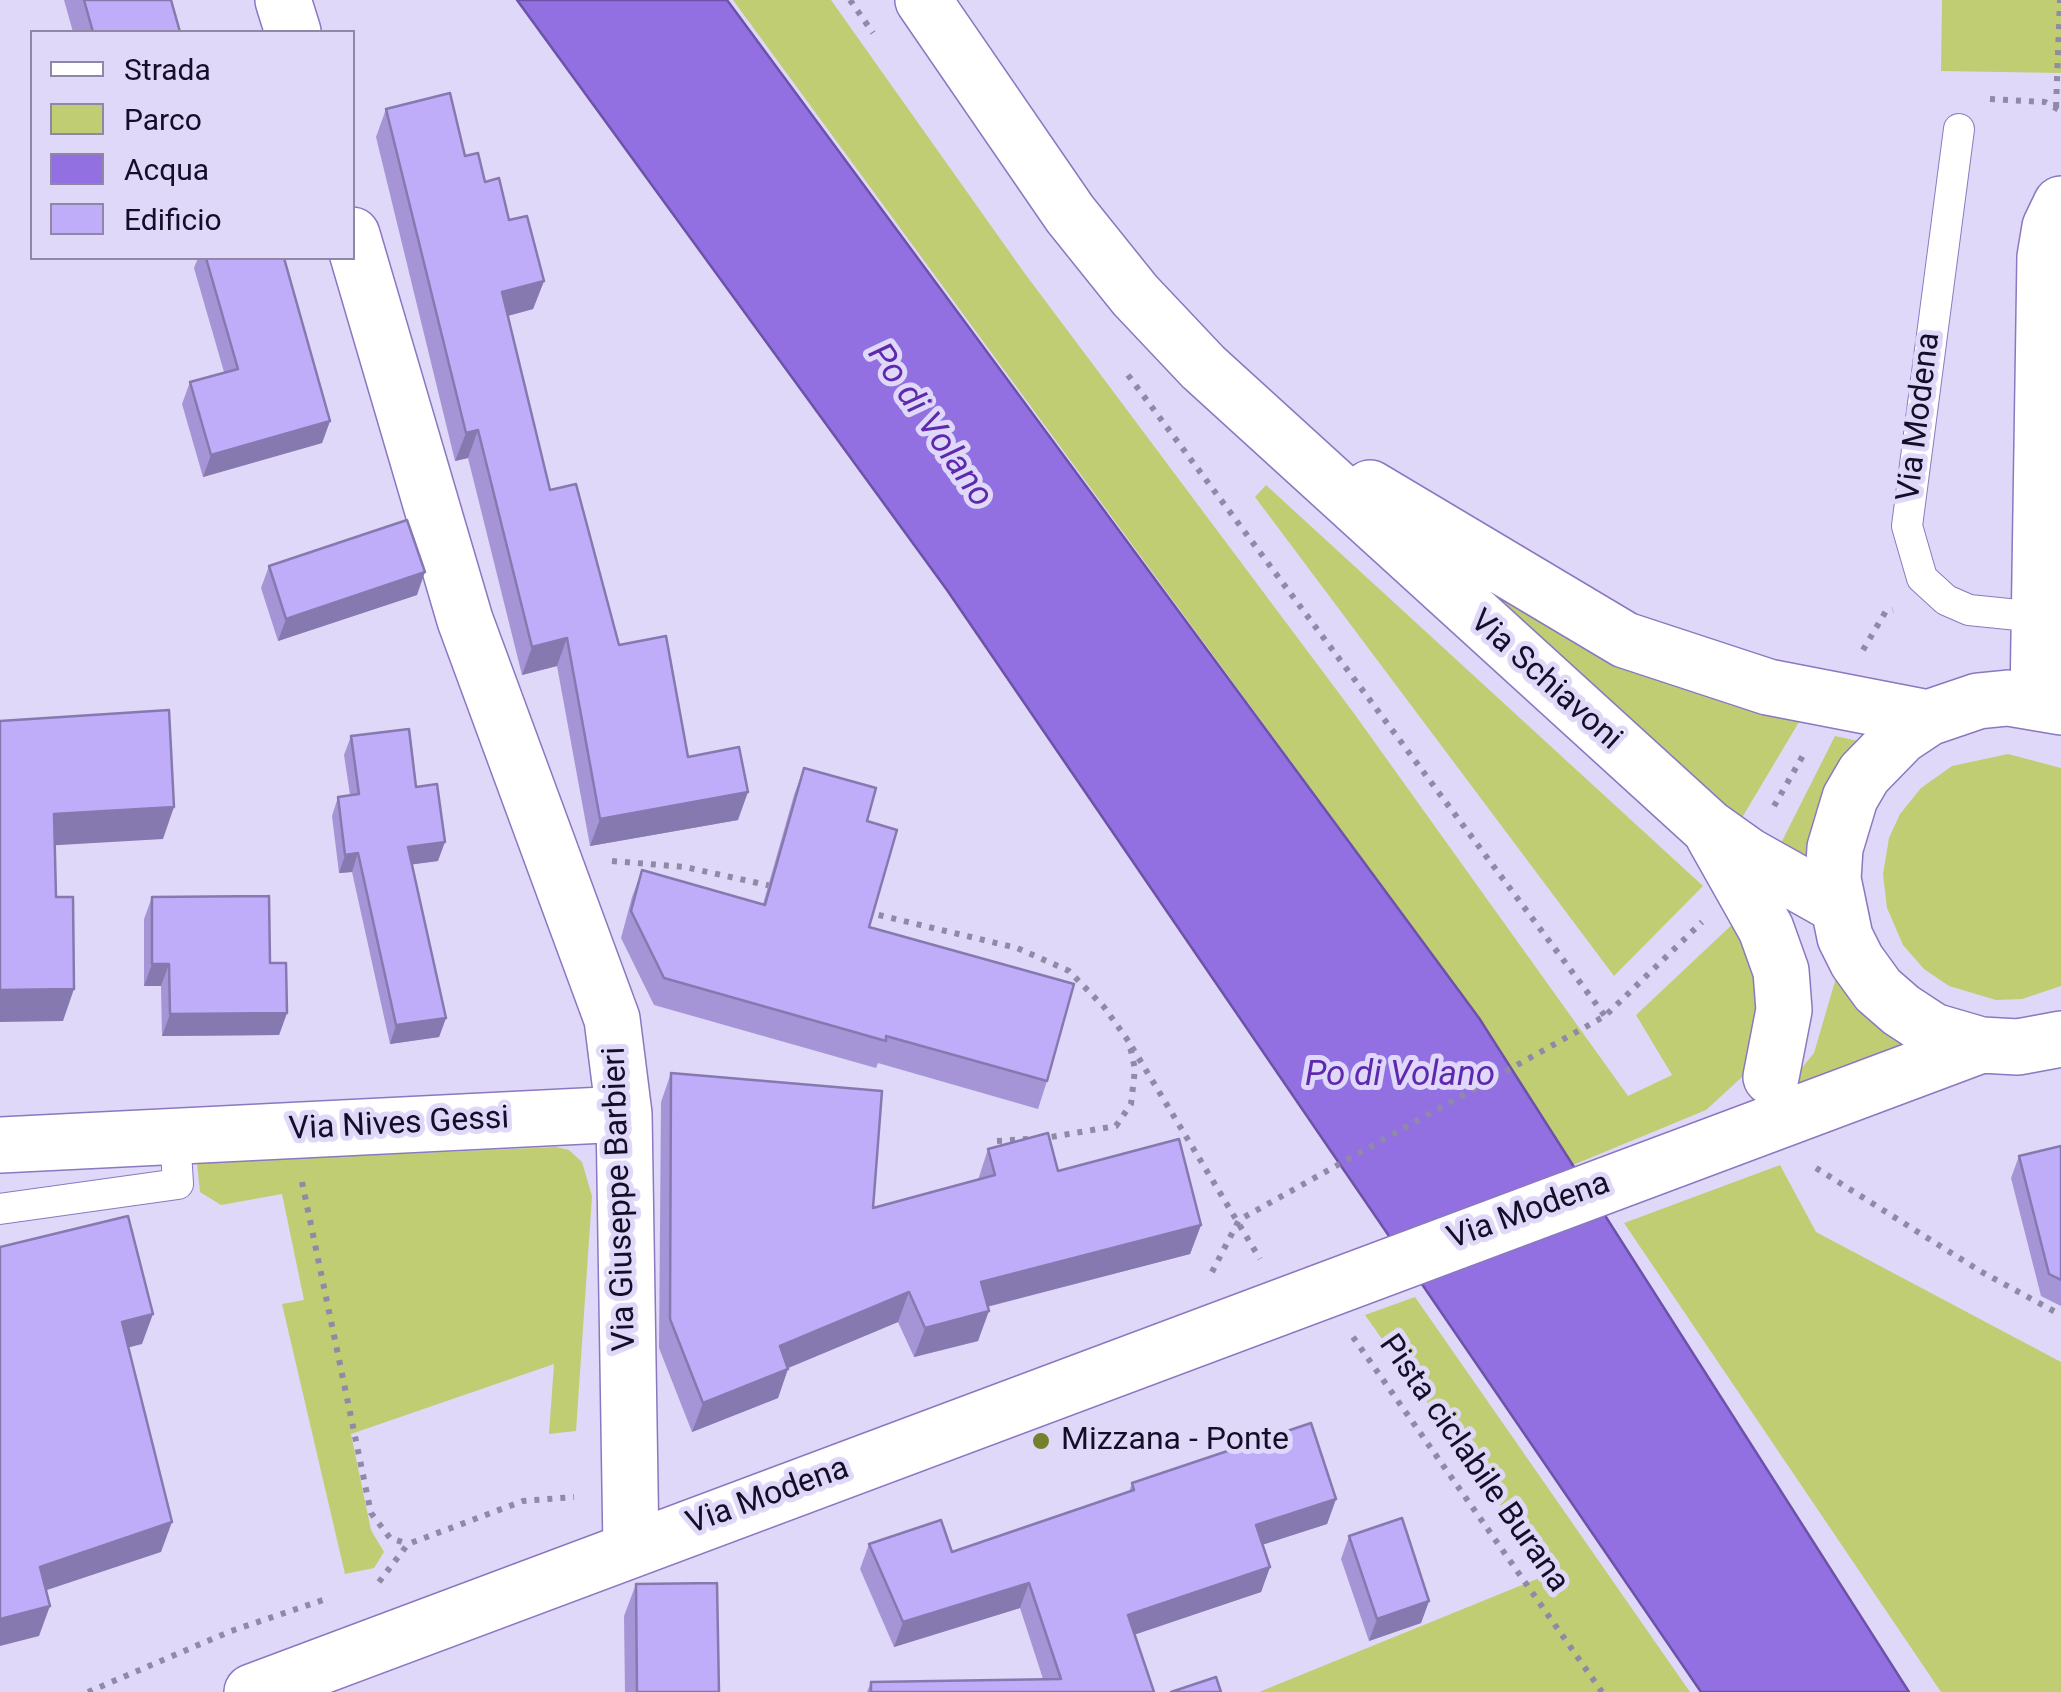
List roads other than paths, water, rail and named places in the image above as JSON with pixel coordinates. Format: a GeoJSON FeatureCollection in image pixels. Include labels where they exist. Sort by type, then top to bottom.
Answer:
{"type":"FeatureCollection","features":[{"type":"Feature","properties":{"kind":"main road"},"geometry":{"type":"LineString","coordinates":[[283,0],[292,30]]}},
{"type":"Feature","properties":{"kind":"main road","name":"Via Schiavoni"},"geometry":{"type":"LineString","coordinates":[[923,0],[1070,214],[1123,280],[1203,367],[1710,828],[1841,921]]}},
{"type":"Feature","properties":{"kind":"main road","name":"Via Modena"},"geometry":{"type":"LineString","coordinates":[[252,1692],[346,1676],[631,1548],[1314,1306],[1652,1167],[1718,1144],[1774,1100],[1841,921],[1835,848],[1850,798],[1881,754],[1928,718],[1978,701],[2049,704],[2038,618],[2046,256],[2050,227],[2061,204]]}},
{"type":"Feature","properties":{"kind":"main road","name":"Via Giuseppe Barbieri"},"geometry":{"type":"LineString","coordinates":[[355,246],[465,620],[612,1020],[624,1114],[631,1548]]}},
{"type":"Feature","properties":{"kind":"main road","name":"Via Schiavoni"},"geometry":{"type":"LineString","coordinates":[[1273,429],[1625,640],[1768,687],[1928,718]]}},
{"type":"Feature","properties":{"kind":"main road","name":"Via Modena"},"geometry":{"type":"LineString","coordinates":[[1710,828],[1766,929],[1781,972],[1782,1027],[1774,1100]]}},
{"type":"Feature","properties":{"kind":"main road"},"geometry":{"type":"LineString","coordinates":[[1841,921],[1878,990],[1934,1031],[1982,1045],[2018,1047],[2061,1039]]}},
{"type":"Feature","properties":{"kind":"main road"},"geometry":{"type":"LineString","coordinates":[[1774,1100],[1982,1045]]}},
{"type":"Feature","properties":{"kind":"main road","name":"Via Nives Gessi"},"geometry":{"type":"LineString","coordinates":[[0,1145],[624,1114]]}},
{"type":"Feature","properties":{"kind":"lane","name":"Via Modena"},"geometry":{"type":"LineString","coordinates":[[1960,129],[1907,526],[1922,578],[1946,600],[1968,610],[2038,618]]}},
{"type":"Feature","properties":{"kind":"lane"},"geometry":{"type":"LineString","coordinates":[[0,1209],[178,1184],[175,1136]]}},
{"type":"Feature","properties":{"kind":"water","name":"Po di Volano"},"geometry":{"type":"Polygon","coordinates":[[[517,0],[727,0],[1479,1018],[1909,1692],[1701,1692],[947,590],[517,0]]]}},
{"type":"Feature","properties":{"kind":"place","name":"Mizzana - Ponte"},"geometry":{"type":"Point","coordinates":[1041,1441]}}]}
